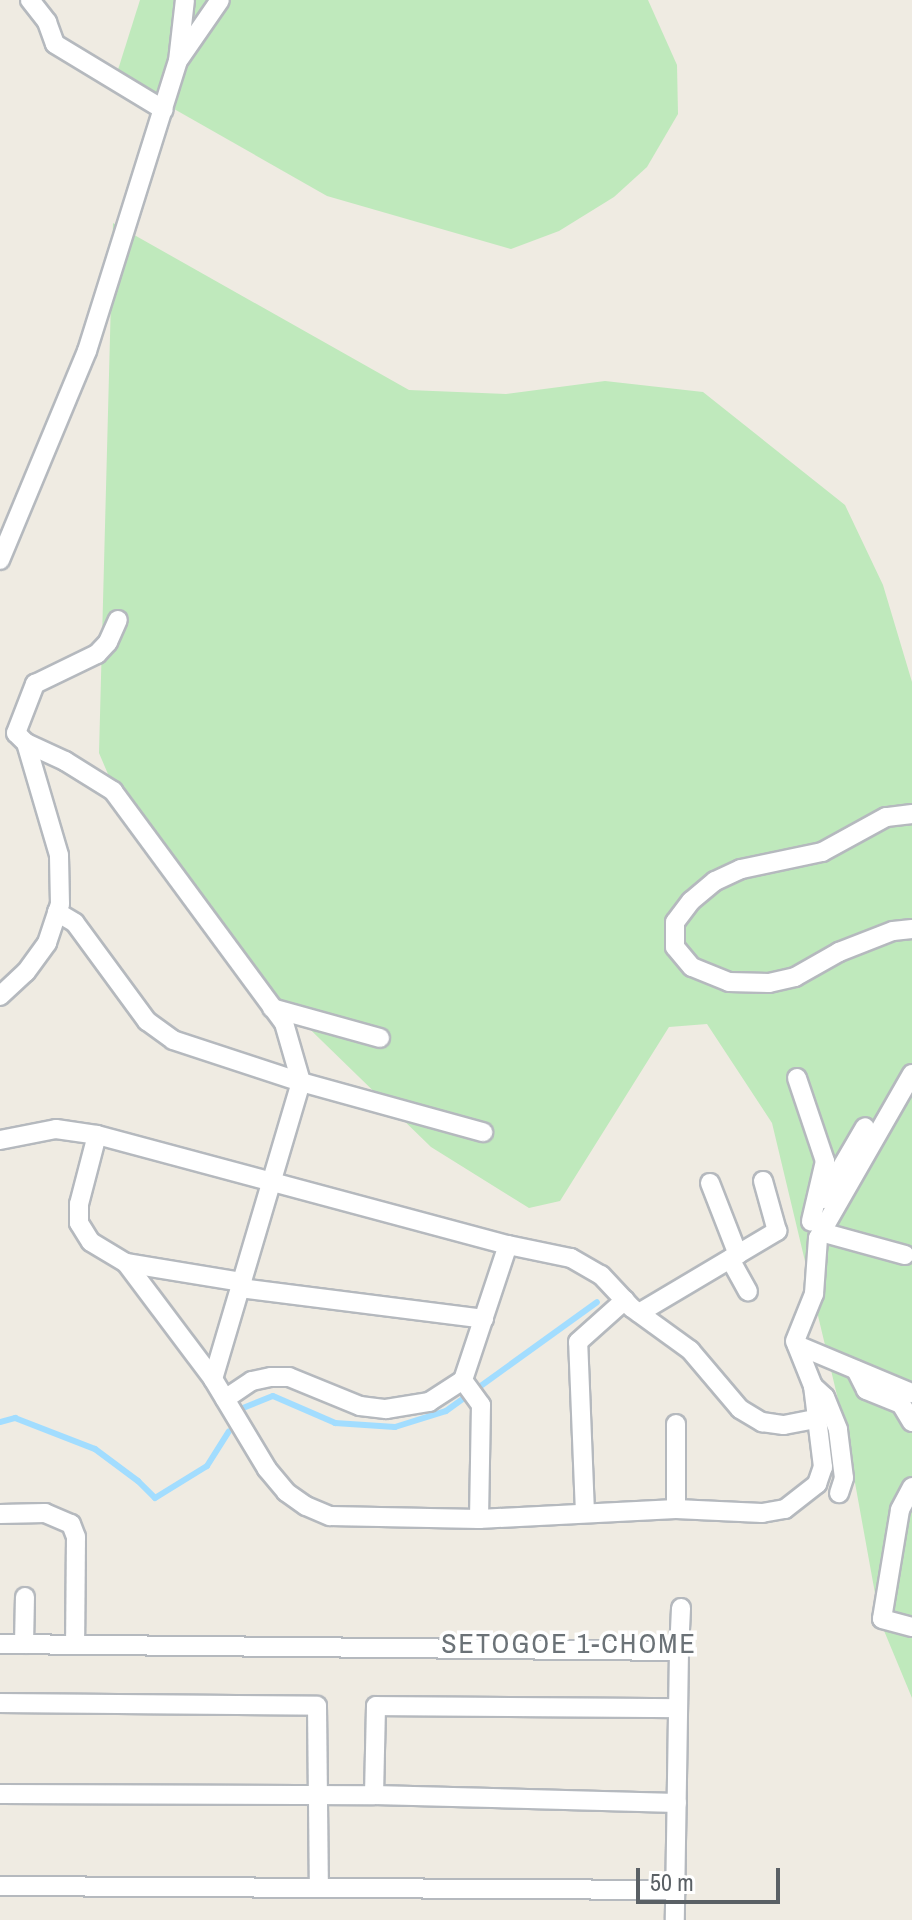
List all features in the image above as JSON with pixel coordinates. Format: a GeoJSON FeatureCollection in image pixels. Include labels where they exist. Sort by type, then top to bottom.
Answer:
{"type":"FeatureCollection","features":[{"type":"Feature","properties":{"kind":"street"},"geometry":{"type":"LineString","coordinates":[[30,0],[47,22],[55,44],[164,110]]}},
{"type":"Feature","properties":{"kind":"street"},"geometry":{"type":"LineString","coordinates":[[0,560],[87,351],[178,61],[185,0]]}},
{"type":"Feature","properties":{"kind":"street"},"geometry":{"type":"LineString","coordinates":[[178,61],[220,0]]}},
{"type":"Feature","properties":{"kind":"street"},"geometry":{"type":"LineString","coordinates":[[118,620],[108,642],[97,654],[35,684],[16,733],[26,743],[65,761],[113,791],[284,1023],[301,1082],[213,1379]]}},
{"type":"Feature","properties":{"kind":"street"},"geometry":{"type":"LineString","coordinates":[[0,996],[26,972],[47,943],[57,912],[59,855],[26,743]]}},
{"type":"Feature","properties":{"kind":"street"},"geometry":{"type":"LineString","coordinates":[[912,814],[886,817],[822,852],[741,869],[715,881],[691,901],[675,922],[675,947],[692,967],[729,982],[769,983],[795,977],[839,952],[893,931],[912,929]]}},
{"type":"Feature","properties":{"kind":"street"},"geometry":{"type":"LineString","coordinates":[[57,912],[75,923],[147,1021],[173,1040],[301,1082],[483,1132]]}},
{"type":"Feature","properties":{"kind":"street"},"geometry":{"type":"LineString","coordinates":[[272,1008],[380,1038]]}},
{"type":"Feature","properties":{"kind":"street"},"geometry":{"type":"LineString","coordinates":[[817,1230],[912,1074]]}},
{"type":"Feature","properties":{"kind":"street"},"geometry":{"type":"LineString","coordinates":[[126,1263],[190,1353],[213,1379],[267,1469],[286,1492],[306,1506],[330,1516],[479,1519],[676,1509],[762,1513],[785,1509],[803,1498],[817,1484],[823,1467],[814,1419],[813,1386],[795,1341],[814,1294],[825,1161],[797,1078]]}},
{"type":"Feature","properties":{"kind":"street"},"geometry":{"type":"LineString","coordinates":[[817,1230],[865,1127]]}},
{"type":"Feature","properties":{"kind":"street"},"geometry":{"type":"LineString","coordinates":[[0,1140],[56,1129],[97,1135],[508,1245],[571,1258],[601,1275],[639,1313],[690,1350],[740,1409],[762,1422],[784,1425],[814,1419]]}},
{"type":"Feature","properties":{"kind":"street"},"geometry":{"type":"LineString","coordinates":[[97,1135],[79,1204],[79,1223],[91,1242],[126,1263],[241,1285],[484,1319]]}},
{"type":"Feature","properties":{"kind":"street"},"geometry":{"type":"LineString","coordinates":[[639,1313],[777,1231],[763,1181]]}},
{"type":"Feature","properties":{"kind":"street"},"geometry":{"type":"LineString","coordinates":[[710,1183],[748,1291]]}},
{"type":"Feature","properties":{"kind":"street"},"geometry":{"type":"LineString","coordinates":[[817,1230],[905,1255]]}},
{"type":"Feature","properties":{"kind":"street"},"geometry":{"type":"LineString","coordinates":[[225,1399],[252,1381],[289,1377],[360,1406],[386,1409],[429,1402],[464,1381],[508,1245]]}},
{"type":"Feature","properties":{"kind":"street"},"geometry":{"type":"LineString","coordinates":[[585,1513],[578,1342],[625,1300]]}},
{"type":"Feature","properties":{"kind":"street"},"geometry":{"type":"LineString","coordinates":[[797,1345],[912,1393]]}},
{"type":"Feature","properties":{"kind":"street"},"geometry":{"type":"LineString","coordinates":[[856,1370],[866,1390],[901,1404],[912,1422]]}},
{"type":"Feature","properties":{"kind":"street"},"geometry":{"type":"LineString","coordinates":[[464,1381],[480,1404],[479,1519]]}},
{"type":"Feature","properties":{"kind":"street"},"geometry":{"type":"LineString","coordinates":[[813,1386],[825,1397],[838,1430],[844,1478],[839,1493]]}},
{"type":"Feature","properties":{"kind":"street"},"geometry":{"type":"LineString","coordinates":[[676,1424],[676,1509]]}},
{"type":"Feature","properties":{"kind":"street"},"geometry":{"type":"LineString","coordinates":[[912,1487],[900,1510],[882,1619],[912,1627]]}},
{"type":"Feature","properties":{"kind":"street"},"geometry":{"type":"LineString","coordinates":[[0,1514],[45,1513],[71,1524],[76,1537],[75,1644]]}},
{"type":"Feature","properties":{"kind":"street"},"geometry":{"type":"LineString","coordinates":[[24,1644],[25,1597]]}},
{"type":"Feature","properties":{"kind":"street"},"geometry":{"type":"LineString","coordinates":[[675,1920],[681,1608]]}},
{"type":"Feature","properties":{"kind":"street"},"geometry":{"type":"LineString","coordinates":[[0,1644],[679,1651]]}},
{"type":"Feature","properties":{"kind":"street"},"geometry":{"type":"LineString","coordinates":[[0,1703],[317,1706],[319,1887]]}},
{"type":"Feature","properties":{"kind":"street"},"geometry":{"type":"LineString","coordinates":[[374,1795],[376,1706],[678,1708]]}},
{"type":"Feature","properties":{"kind":"street"},"geometry":{"type":"LineString","coordinates":[[0,1794],[374,1795],[677,1803]]}},
{"type":"Feature","properties":{"kind":"street"},"geometry":{"type":"LineString","coordinates":[[0,1886],[676,1890]]}},
{"type":"Feature","properties":{"kind":"green space"},"geometry":{"type":"Polygon","coordinates":[[[140,0],[648,0],[677,65],[678,114],[647,167],[614,197],[559,231],[511,249],[327,196],[116,76],[140,0]]]}},
{"type":"Feature","properties":{"kind":"green space"},"geometry":{"type":"Polygon","coordinates":[[[113,223],[409,390],[506,394],[605,381],[703,392],[845,505],[883,585],[912,682],[912,1698],[880,1621],[846,1433],[772,1123],[707,1024],[669,1027],[560,1201],[529,1208],[431,1147],[285,1005],[131,828],[99,753],[113,223]]]}},
{"type":"Feature","properties":{"kind":"waterway"},"geometry":{"type":"LineString","coordinates":[[243,1408],[273,1396],[335,1423],[395,1427],[446,1411],[597,1302]]}},
{"type":"Feature","properties":{"kind":"waterway"},"geometry":{"type":"LineString","coordinates":[[0,1422],[15,1418],[95,1449],[138,1481],[155,1498],[207,1466],[229,1431]]}},
{"type":"Feature","properties":{"kind":"district","name":"SETOGOE 1-CHOME"},"geometry":{"type":"Point","coordinates":[569,1643]}}]}
